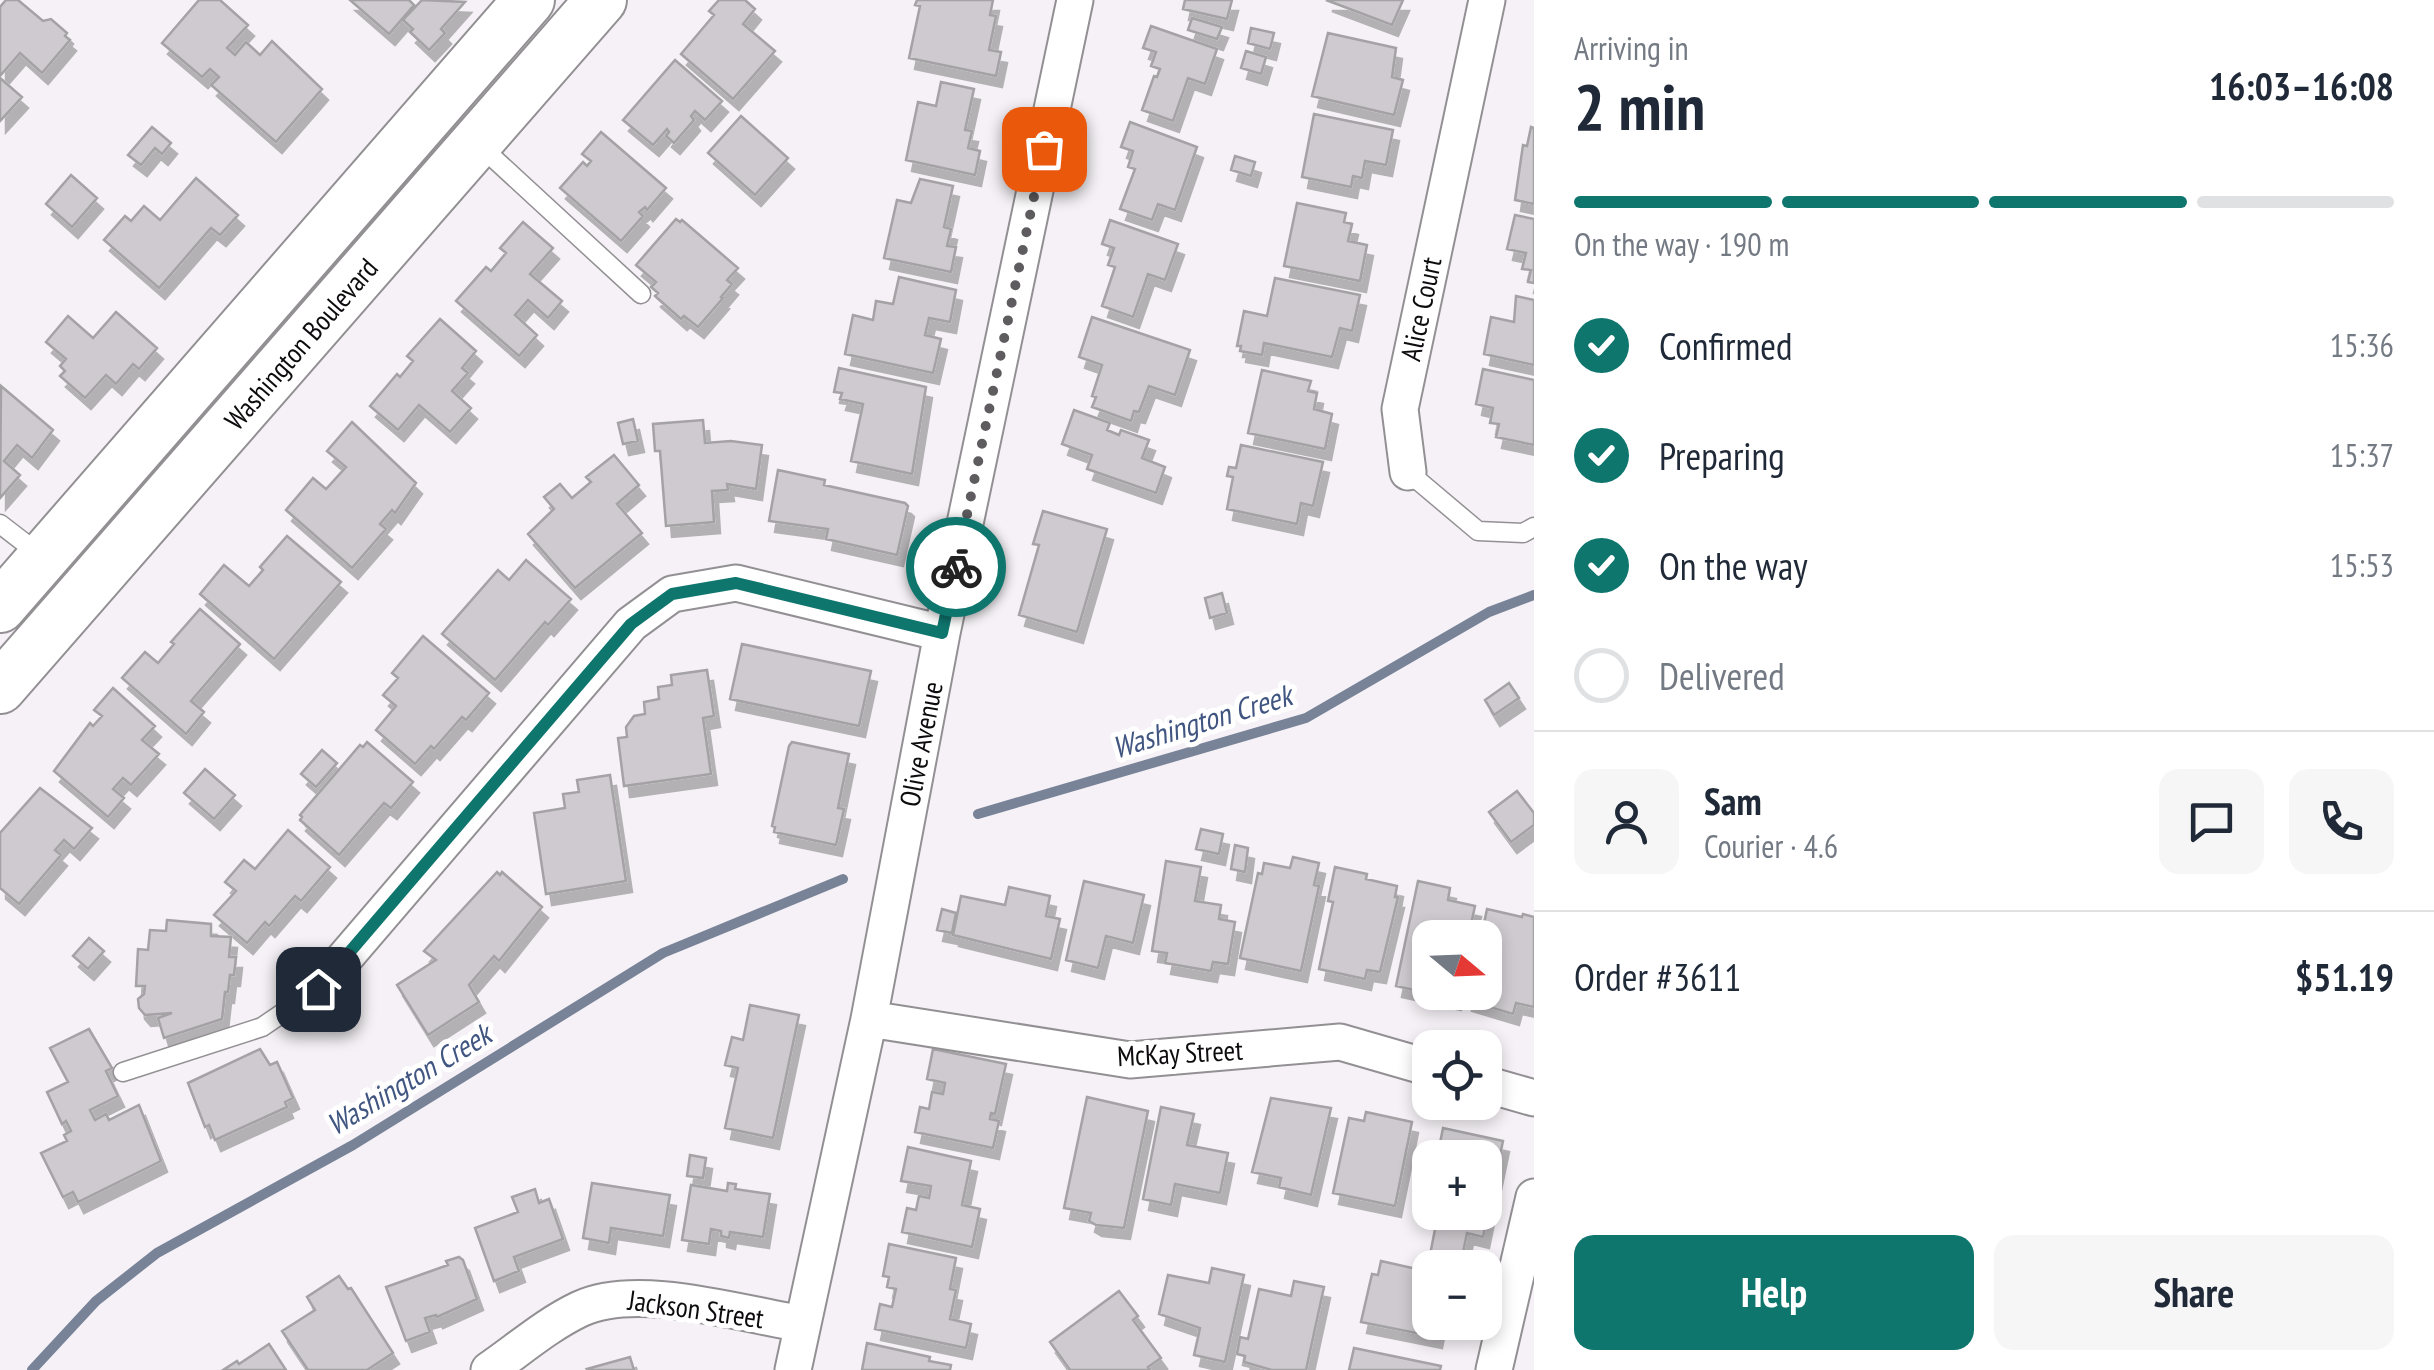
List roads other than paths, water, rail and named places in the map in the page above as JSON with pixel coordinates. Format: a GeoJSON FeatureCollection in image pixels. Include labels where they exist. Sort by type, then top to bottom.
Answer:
{"type":"FeatureCollection","features":[{"type":"Feature","properties":{"kind":"main road","name":"Washington Boulevard"},"geometry":{"type":"LineString","coordinates":[[0,688],[601,0]]}},
{"type":"Feature","properties":{"kind":"main road","name":"Washington Boulevard"},"geometry":{"type":"LineString","coordinates":[[0,607],[514,10]]}},
{"type":"Feature","properties":{"kind":"street","name":"Olive Avenue"},"geometry":{"type":"LineString","coordinates":[[793,1370],[870,1020],[942,633],[1075,0]]}},
{"type":"Feature","properties":{"kind":"street","name":"Alice Court"},"geometry":{"type":"LineString","coordinates":[[1408,472],[1400,409],[1487,0]]}},
{"type":"Feature","properties":{"kind":"street"},"geometry":{"type":"LineString","coordinates":[[318,989],[631,624],[672,594],[736,583],[942,633]]}},
{"type":"Feature","properties":{"kind":"street","name":"McKay Street"},"geometry":{"type":"LineString","coordinates":[[870,1020],[1130,1060],[1340,1042],[1412,1063]]}},
{"type":"Feature","properties":{"kind":"street"},"geometry":{"type":"LineString","coordinates":[[1502,1089],[1534,1098]]}},
{"type":"Feature","properties":{"kind":"street"},"geometry":{"type":"LineString","coordinates":[[1494,1370],[1534,1197]]}},
{"type":"Feature","properties":{"kind":"street","name":"Jackson Street"},"geometry":{"type":"LineString","coordinates":[[489,1370],[578,1310],[612,1298],[643,1297],[803,1324]]}},
{"type":"Feature","properties":{"kind":"lane"},"geometry":{"type":"LineString","coordinates":[[476,143],[641,294]]}},
{"type":"Feature","properties":{"kind":"lane","name":"Alice Court"},"geometry":{"type":"LineString","coordinates":[[1408,472],[1478,530],[1523,534],[1534,527]]}},
{"type":"Feature","properties":{"kind":"lane"},"geometry":{"type":"LineString","coordinates":[[0,524],[43,558]]}},
{"type":"Feature","properties":{"kind":"lane"},"geometry":{"type":"LineString","coordinates":[[123,1072],[262,1027],[318,989]]}},
{"type":"Feature","properties":{"kind":"waterway","name":"Washington Creek"},"geometry":{"type":"LineString","coordinates":[[978,814],[1306,718],[1489,612],[1534,595]]}},
{"type":"Feature","properties":{"kind":"waterway","name":"Washington Creek"},"geometry":{"type":"LineString","coordinates":[[32,1370],[96,1301],[157,1253],[353,1145],[663,953],[843,879]]}}]}
